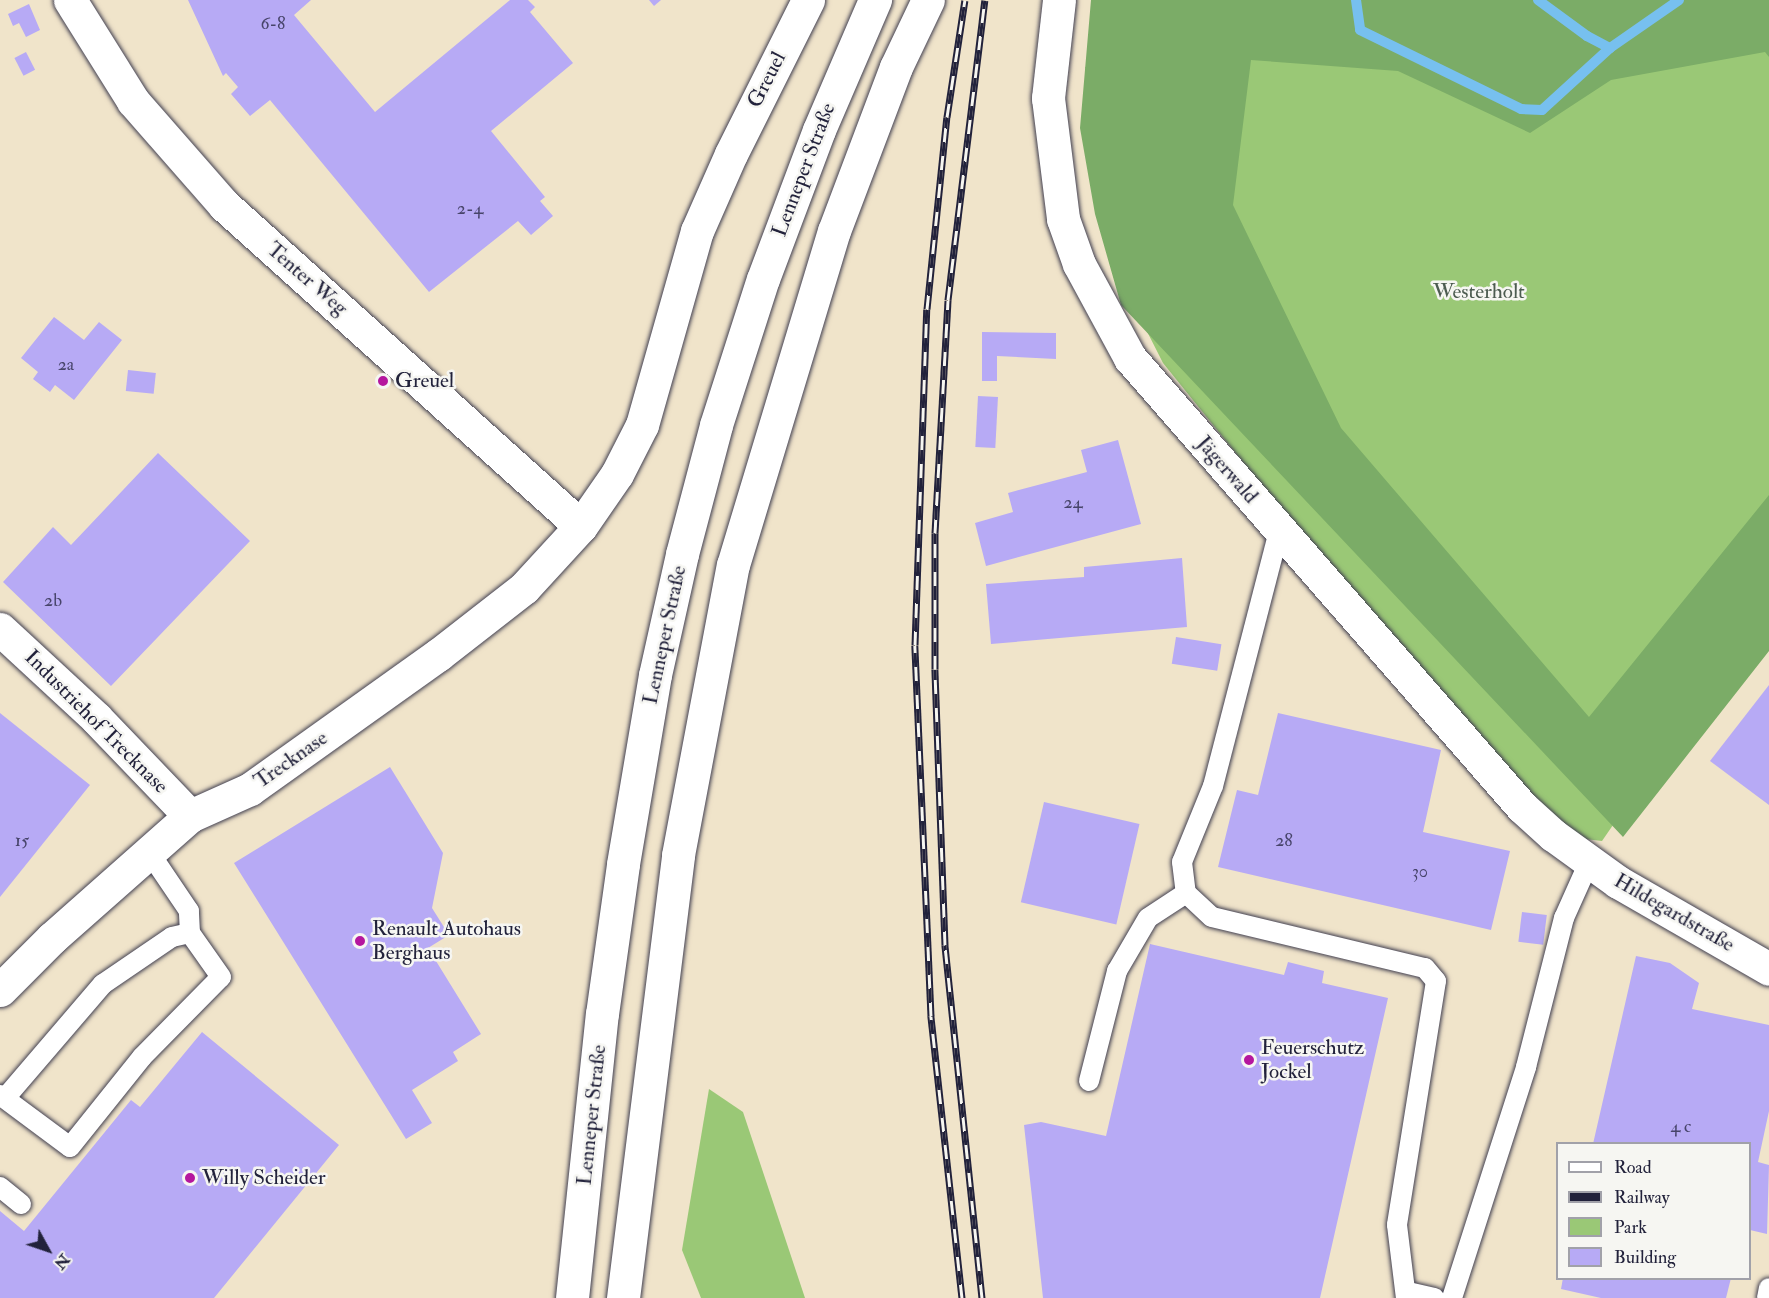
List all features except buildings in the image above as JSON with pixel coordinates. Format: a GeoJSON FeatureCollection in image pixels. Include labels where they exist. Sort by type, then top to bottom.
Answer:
{"type":"FeatureCollection","features":[{"type":"Feature","properties":{"kind":"street","name":"Tenter Weg"},"geometry":{"type":"LineString","coordinates":[[70,0],[133,101],[224,205],[581,526]]}},
{"type":"Feature","properties":{"kind":"street","name":"Greuel"},"geometry":{"type":"LineString","coordinates":[[581,526],[617,474],[642,425],[697,231],[745,125],[808,0]]}},
{"type":"Feature","properties":{"kind":"street","name":"Lenneper Straße"},"geometry":{"type":"LineString","coordinates":[[572,1298],[602,1014],[623,864],[666,626],[716,425],[781,227],[875,0]]}},
{"type":"Feature","properties":{"kind":"street"},"geometry":{"type":"LineString","coordinates":[[623,1298],[665,941],[705,697],[736,550],[834,231],[896,67],[928,0]]}},
{"type":"Feature","properties":{"kind":"street","name":"Jägerwald"},"geometry":{"type":"LineString","coordinates":[[1059,0],[1054,24],[1049,108],[1063,219],[1079,264],[1130,357],[1506,791],[1584,858]]}},
{"type":"Feature","properties":{"kind":"street","name":"Trecknase"},"geometry":{"type":"LineString","coordinates":[[0,990],[190,816],[250,789],[438,654],[524,588],[581,526]]}},
{"type":"Feature","properties":{"kind":"street","name":"Industriehof Trecknase"},"geometry":{"type":"LineString","coordinates":[[0,629],[96,718],[190,816]]}},
{"type":"Feature","properties":{"kind":"street","name":"Hildegardstraße"},"geometry":{"type":"LineString","coordinates":[[1584,858],[1769,969]]}},
{"type":"Feature","properties":{"kind":"lane"},"geometry":{"type":"LineString","coordinates":[[1280,531],[1213,786],[1182,862],[1186,892],[1212,917],[1425,968],[1436,981],[1397,1225],[1407,1295],[1434,1298]]}},
{"type":"Feature","properties":{"kind":"lane"},"geometry":{"type":"LineString","coordinates":[[149,852],[189,911],[190,933],[221,977],[142,1057],[70,1147],[3,1096],[103,984],[172,938],[190,933]]}},
{"type":"Feature","properties":{"kind":"lane"},"geometry":{"type":"LineString","coordinates":[[1452,1298],[1526,1067],[1564,918],[1584,858]]}},
{"type":"Feature","properties":{"kind":"lane"},"geometry":{"type":"LineString","coordinates":[[1089,1081],[1117,971],[1148,918],[1186,892]]}},
{"type":"Feature","properties":{"kind":"lane"},"geometry":{"type":"LineString","coordinates":[[0,1187],[21,1204]]}},
{"type":"Feature","properties":{"kind":"lane"},"geometry":{"type":"LineString","coordinates":[[1767,1298],[1769,1288]]}},
{"type":"Feature","properties":{"kind":"green space"},"geometry":{"type":"Polygon","coordinates":[[[1091,0],[1769,0],[1769,57],[1765,52],[1611,80],[1530,133],[1398,71],[1251,60],[1233,205],[1341,428],[1589,717],[1769,495],[1769,651],[1623,837],[1121,305],[1095,214],[1080,128],[1091,0]]]}},
{"type":"Feature","properties":{"kind":"green space","name":"Westerholt"},"geometry":{"type":"Polygon","coordinates":[[[1769,0],[1769,630],[1701,697],[1602,841],[1568,837],[1293,524],[1163,363],[1125,288],[1085,67],[1769,0]]]}},
{"type":"Feature","properties":{"kind":"green space"},"geometry":{"type":"Polygon","coordinates":[[[709,1089],[743,1112],[805,1298],[701,1298],[682,1250],[709,1089]]]}},
{"type":"Feature","properties":{"kind":"waterway"},"geometry":{"type":"LineString","coordinates":[[1356,0],[1360,30],[1521,109],[1542,110],[1610,48],[1679,0]]}},
{"type":"Feature","properties":{"kind":"waterway"},"geometry":{"type":"LineString","coordinates":[[1538,0],[1587,36],[1610,48]]}},
{"type":"Feature","properties":{"kind":"railway"},"geometry":{"type":"LineString","coordinates":[[962,1298],[931,1016],[915,645],[927,309],[947,117],[965,0]]}},
{"type":"Feature","properties":{"kind":"railway"},"geometry":{"type":"LineString","coordinates":[[982,1298],[945,945],[935,669],[935,533],[948,300],[985,0]]}},
{"type":"Feature","properties":{"kind":"place","name":"Greuel"},"geometry":{"type":"Point","coordinates":[383,381]}},
{"type":"Feature","properties":{"kind":"place","name":"Renault Autohaus Berghaus"},"geometry":{"type":"Point","coordinates":[360,941]}},
{"type":"Feature","properties":{"kind":"place","name":"Feuerschutz Jockel"},"geometry":{"type":"Point","coordinates":[1249,1060]}},
{"type":"Feature","properties":{"kind":"place","name":"Willy Scheider"},"geometry":{"type":"Point","coordinates":[190,1178]}}]}
